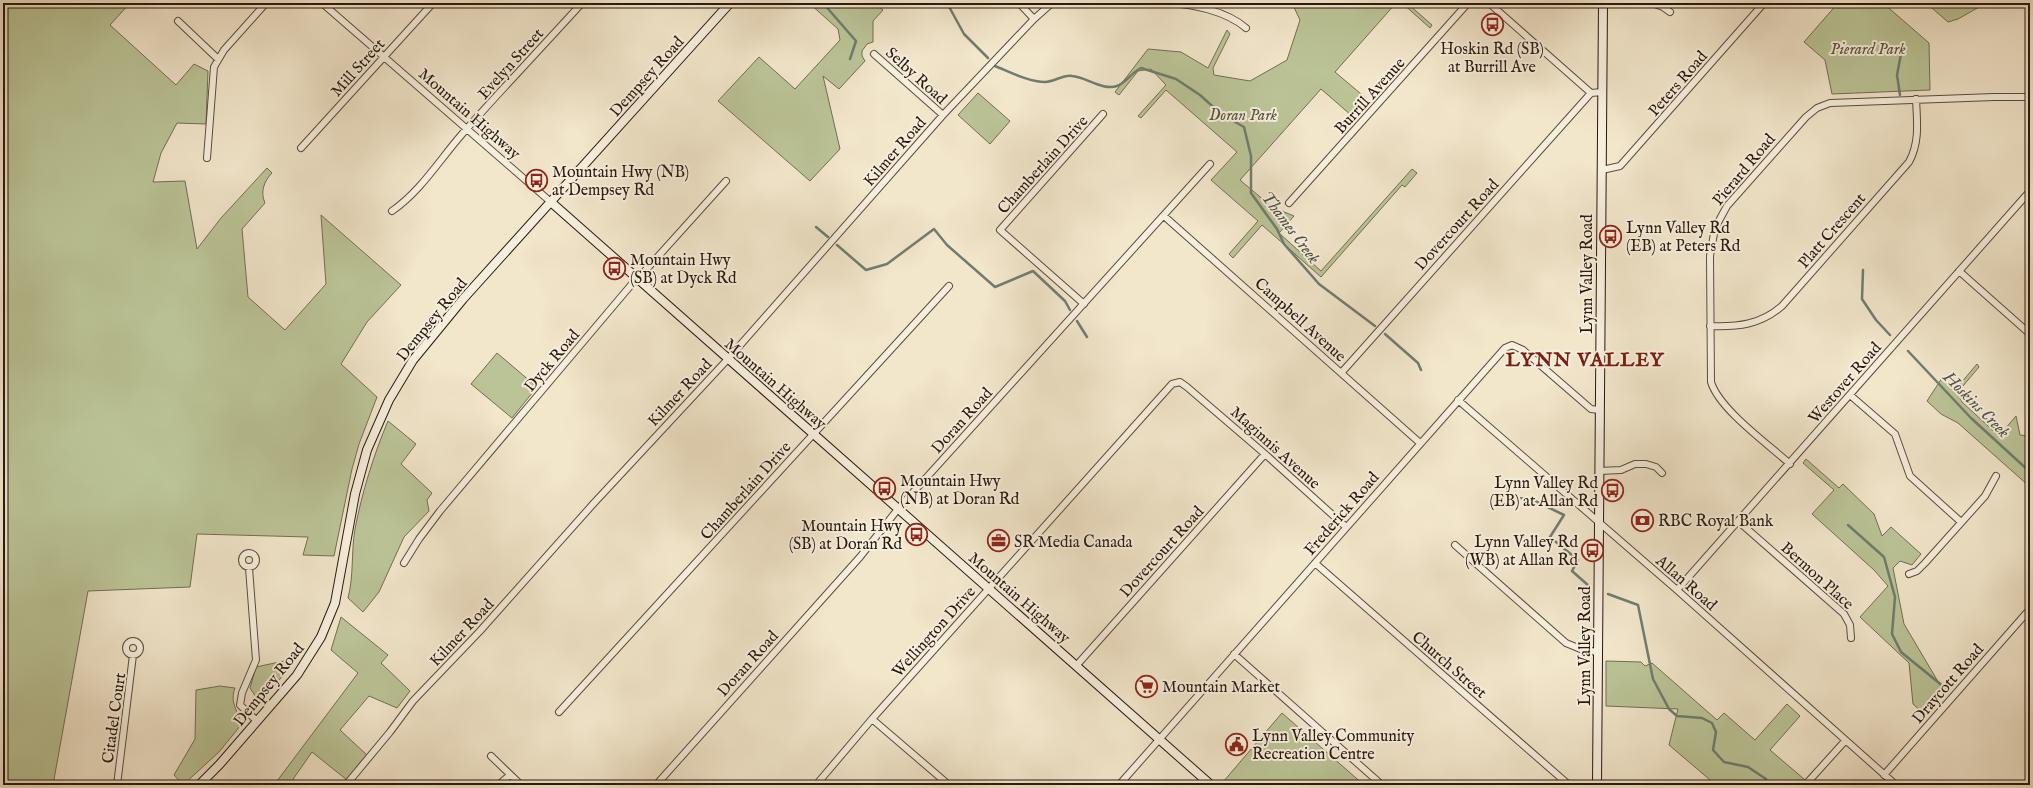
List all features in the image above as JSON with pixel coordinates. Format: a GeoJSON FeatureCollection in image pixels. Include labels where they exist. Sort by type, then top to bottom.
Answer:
{"type":"FeatureCollection","features":[{"type":"Feature","properties":{"kind":"street"},"geometry":{"type":"LineString","coordinates":[[207,158],[212,76],[214,67],[224,50],[266,3]]}},
{"type":"Feature","properties":{"kind":"street","name":"Mountain Highway"},"geometry":{"type":"LineString","coordinates":[[322,3],[552,203],[727,360],[814,434],[1211,785]]}},
{"type":"Feature","properties":{"kind":"street","name":"Mill Street"},"geometry":{"type":"LineString","coordinates":[[301,148],[433,3]]}},
{"type":"Feature","properties":{"kind":"street","name":"Evelyn Street"},"geometry":{"type":"LineString","coordinates":[[392,211],[402,204],[420,185],[466,129],[582,3]]}},
{"type":"Feature","properties":{"kind":"street","name":"Dempsey Road"},"geometry":{"type":"LineString","coordinates":[[199,785],[219,765],[306,662],[328,621],[335,603],[361,469],[372,435],[392,394],[412,360],[730,3]]}},
{"type":"Feature","properties":{"kind":"street"},"geometry":{"type":"LineString","coordinates":[[1019,3],[1034,18]]}},
{"type":"Feature","properties":{"kind":"street","name":"Kilmer Road"},"geometry":{"type":"LineString","coordinates":[[346,785],[390,732],[413,701],[480,632],[594,503],[727,360],[943,115],[1034,18],[1052,3]]}},
{"type":"Feature","properties":{"kind":"street"},"geometry":{"type":"LineString","coordinates":[[1167,3],[1198,7],[1236,19],[1246,28]]}},
{"type":"Feature","properties":{"kind":"street","name":"Burrill Avenue"},"geometry":{"type":"LineString","coordinates":[[1290,203],[1468,3]]}},
{"type":"Feature","properties":{"kind":"street"},"geometry":{"type":"LineString","coordinates":[[1489,3],[1591,93],[1602,92]]}},
{"type":"Feature","properties":{"kind":"street","name":"Lynn Valley Road"},"geometry":{"type":"LineString","coordinates":[[1597,785],[1599,683],[1599,410],[1603,3]]}},
{"type":"Feature","properties":{"kind":"street"},"geometry":{"type":"LineString","coordinates":[[1652,3],[1663,7],[1670,12]]}},
{"type":"Feature","properties":{"kind":"street","name":"Peters Road"},"geometry":{"type":"LineString","coordinates":[[1602,170],[1620,166],[1764,3]]}},
{"type":"Feature","properties":{"kind":"street"},"geometry":{"type":"LineString","coordinates":[[178,21],[218,59]]}},
{"type":"Feature","properties":{"kind":"street","name":"Selby Road"},"geometry":{"type":"LineString","coordinates":[[874,54],[943,115]]}},
{"type":"Feature","properties":{"kind":"street","name":"Dovercourt Road"},"geometry":{"type":"LineString","coordinates":[[1342,372],[1591,93]]}},
{"type":"Feature","properties":{"kind":"street","name":"Pierard Road"},"geometry":{"type":"LineString","coordinates":[[1790,464],[1717,397],[1711,382],[1710,256],[1715,228],[1720,216],[1796,127],[1817,108],[1830,103],[1916,99],[2030,97]]}},
{"type":"Feature","properties":{"kind":"street","name":"Platt Crescent"},"geometry":{"type":"LineString","coordinates":[[1710,326],[1751,324],[1766,318],[1782,306],[1909,162],[1917,141],[1916,99]]}},
{"type":"Feature","properties":{"kind":"street","name":"Chamberlain Drive"},"geometry":{"type":"LineString","coordinates":[[1084,304],[1000,230],[1103,114]]}},
{"type":"Feature","properties":{"kind":"street","name":"Doran Road"},"geometry":{"type":"LineString","coordinates":[[656,785],[860,557],[898,509],[1210,164]]}},
{"type":"Feature","properties":{"kind":"street","name":"Dyck Road"},"geometry":{"type":"LineString","coordinates":[[404,563],[419,539],[440,511],[637,278],[726,181]]}},
{"type":"Feature","properties":{"kind":"street","name":"Westover Road"},"geometry":{"type":"LineString","coordinates":[[1677,590],[2030,191]]}},
{"type":"Feature","properties":{"kind":"street","name":"Campbell Avenue"},"geometry":{"type":"LineString","coordinates":[[1164,216],[1342,372],[1420,443]]}},
{"type":"Feature","properties":{"kind":"street"},"geometry":{"type":"LineString","coordinates":[[1959,271],[2030,334]]}},
{"type":"Feature","properties":{"kind":"street","name":"Chamberlain Drive"},"geometry":{"type":"LineString","coordinates":[[559,712],[949,286]]}},
{"type":"Feature","properties":{"kind":"street","name":"Frederick Road"},"geometry":{"type":"LineString","coordinates":[[1119,785],[1504,348],[1512,345],[1523,350],[1590,408],[1599,410]]}},
{"type":"Feature","properties":{"kind":"street","name":"Wellington Drive"},"geometry":{"type":"LineString","coordinates":[[816,785],[872,719],[1166,389],[1172,384],[1180,382],[1187,387]]}},
{"type":"Feature","properties":{"kind":"street","name":"Maginnis Avenue"},"geometry":{"type":"LineString","coordinates":[[1187,387],[1265,454],[1346,528]]}},
{"type":"Feature","properties":{"kind":"street"},"geometry":{"type":"LineString","coordinates":[[1850,395],[1895,434],[1910,476],[1961,522]]}},
{"type":"Feature","properties":{"kind":"street","name":"Allan Road"},"geometry":{"type":"LineString","coordinates":[[1458,400],[1677,590],[1896,785]]}},
{"type":"Feature","properties":{"kind":"street","name":"Dovercourt Road"},"geometry":{"type":"LineString","coordinates":[[1076,666],[1265,454]]}},
{"type":"Feature","properties":{"kind":"street"},"geometry":{"type":"LineString","coordinates":[[1599,471],[1622,470],[1635,464],[1646,464],[1656,467],[1662,473]]}},
{"type":"Feature","properties":{"kind":"street"},"geometry":{"type":"LineString","coordinates":[[1909,574],[1926,563],[1985,496],[1996,476]]}},
{"type":"Feature","properties":{"kind":"street","name":"Bermon Place"},"geometry":{"type":"LineString","coordinates":[[1738,521],[1844,614],[1850,625],[1851,638]]}},
{"type":"Feature","properties":{"kind":"street"},"geometry":{"type":"LineString","coordinates":[[1455,545],[1566,643],[1583,650],[1598,652]]}},
{"type":"Feature","properties":{"kind":"street","name":"Church Street"},"geometry":{"type":"LineString","coordinates":[[1315,563],[1568,785]]}},
{"type":"Feature","properties":{"kind":"street"},"geometry":{"type":"LineString","coordinates":[[249,568],[256,660],[242,693],[240,705],[257,721]]}},
{"type":"Feature","properties":{"kind":"street","name":"Draycott Road"},"geometry":{"type":"LineString","coordinates":[[1884,775],[2030,609]]}},
{"type":"Feature","properties":{"kind":"street"},"geometry":{"type":"LineString","coordinates":[[1234,654],[1382,785]]}},
{"type":"Feature","properties":{"kind":"street","name":"Citadel Court"},"geometry":{"type":"LineString","coordinates":[[117,785],[133,655]]}},
{"type":"Feature","properties":{"kind":"street"},"geometry":{"type":"LineString","coordinates":[[872,719],[949,785]]}},
{"type":"Feature","properties":{"kind":"street"},"geometry":{"type":"LineString","coordinates":[[1807,783],[1846,741]]}},
{"type":"Feature","properties":{"kind":"street"},"geometry":{"type":"LineString","coordinates":[[491,756],[521,785]]}},
{"type":"Feature","properties":{"kind":"street"},"geometry":{"type":"LineString","coordinates":[[498,785],[510,775]]}},
{"type":"Feature","properties":{"kind":"green space"},"geometry":{"type":"Polygon","coordinates":[[[3,3],[130,3],[110,25],[176,85],[194,64],[208,71],[206,124],[177,123],[161,153],[153,182],[185,181],[197,249],[221,218],[267,168],[272,173],[267,180],[263,191],[265,203],[242,229],[248,297],[285,330],[326,284],[321,215],[401,285],[367,322],[341,364],[377,397],[359,444],[352,469],[334,556],[303,555],[308,537],[197,534],[190,587],[88,591],[53,785],[3,785],[3,3]]]}},
{"type":"Feature","properties":{"kind":"green space"},"geometry":{"type":"Polygon","coordinates":[[[809,3],[874,3],[883,10],[873,21],[873,42],[867,44],[862,51],[862,56],[865,61],[839,89],[823,76],[840,149],[810,181],[718,101],[759,57],[795,89],[840,40],[838,29],[809,3]]]}},
{"type":"Feature","properties":{"kind":"green space","name":"Doran Park"},"geometry":{"type":"Polygon","coordinates":[[[1292,3],[1396,3],[1335,72],[1367,99],[1352,116],[1321,89],[1240,180],[1272,207],[1294,216],[1279,233],[1321,271],[1412,169],[1417,173],[1405,187],[1402,185],[1321,277],[1262,225],[1233,258],[1229,254],[1258,221],[1211,180],[1237,152],[1166,90],[1141,118],[1138,116],[1166,85],[1151,69],[1138,71],[1119,95],[1115,92],[1148,49],[1181,52],[1208,68],[1227,30],[1230,34],[1213,68],[1214,75],[1250,81],[1287,60],[1300,20],[1292,3]]]}},
{"type":"Feature","properties":{"kind":"green space"},"geometry":{"type":"Polygon","coordinates":[[[1402,3],[1407,3],[1432,25],[1430,28],[1402,3]]]}},
{"type":"Feature","properties":{"kind":"green space","name":"Pierard Park"},"geometry":{"type":"Polygon","coordinates":[[[1838,3],[1883,3],[1929,43],[1930,90],[1832,94],[1825,60],[1804,42],[1838,3]]]}},
{"type":"Feature","properties":{"kind":"green space"},"geometry":{"type":"Polygon","coordinates":[[[1926,3],[1986,3],[1958,19],[1948,22],[1926,3]]]}},
{"type":"Feature","properties":{"kind":"green space"},"geometry":{"type":"Polygon","coordinates":[[[978,93],[1010,121],[990,144],[958,115],[978,93]]]}},
{"type":"Feature","properties":{"kind":"green space"},"geometry":{"type":"Polygon","coordinates":[[[497,353],[537,387],[512,418],[471,384],[497,353]]]}},
{"type":"Feature","properties":{"kind":"green space"},"geometry":{"type":"Polygon","coordinates":[[[1977,364],[1979,367],[1957,393],[1962,402],[1999,436],[2016,416],[2020,435],[2029,436],[2026,453],[2030,457],[2030,487],[1958,423],[1941,414],[1927,401],[1942,378],[1955,390],[1977,364]]]}},
{"type":"Feature","properties":{"kind":"green space"},"geometry":{"type":"Polygon","coordinates":[[[388,421],[416,444],[401,464],[432,493],[427,500],[429,511],[404,537],[379,592],[363,612],[348,598],[351,581],[355,529],[373,460],[388,421]]]}},
{"type":"Feature","properties":{"kind":"green space"},"geometry":{"type":"Polygon","coordinates":[[[1806,459],[1839,488],[1843,484],[1874,514],[1882,536],[1891,527],[1921,554],[1912,565],[1900,561],[1893,568],[1904,624],[1943,690],[1923,713],[1913,704],[1909,663],[1860,617],[1888,586],[1874,570],[1812,514],[1834,490],[1803,463],[1806,459]]]}},
{"type":"Feature","properties":{"kind":"green space"},"geometry":{"type":"Polygon","coordinates":[[[341,617],[388,655],[381,663],[410,691],[397,708],[369,696],[340,730],[367,755],[347,780],[312,752],[289,785],[274,785],[358,673],[331,650],[341,617]]]}},
{"type":"Feature","properties":{"kind":"green space"},"geometry":{"type":"Polygon","coordinates":[[[284,661],[290,667],[265,697],[261,700],[256,697],[250,688],[256,667],[284,661]]]}},
{"type":"Feature","properties":{"kind":"green space"},"geometry":{"type":"Polygon","coordinates":[[[1606,661],[1641,662],[1645,666],[1652,663],[1717,720],[1724,713],[1755,740],[1787,704],[1800,716],[1770,750],[1811,785],[1716,785],[1669,745],[1678,709],[1606,706],[1606,661]]]}},
{"type":"Feature","properties":{"kind":"green space"},"geometry":{"type":"Polygon","coordinates":[[[220,686],[235,688],[233,698],[241,725],[219,752],[183,785],[174,775],[195,739],[196,690],[220,686]]]}},
{"type":"Feature","properties":{"kind":"green space"},"geometry":{"type":"Polygon","coordinates":[[[1282,713],[1364,785],[1226,785],[1223,782],[1282,713]]]}},
{"type":"Feature","properties":{"kind":"waterway"},"geometry":{"type":"LineString","coordinates":[[823,3],[856,41],[850,59]]}},
{"type":"Feature","properties":{"kind":"waterway","name":"Thames Creek"},"geometry":{"type":"LineString","coordinates":[[947,3],[964,34],[988,58]]}},
{"type":"Feature","properties":{"kind":"waterway"},"geometry":{"type":"LineString","coordinates":[[1900,95],[1897,75],[1903,43]]}},
{"type":"Feature","properties":{"kind":"waterway","name":"Thames Creek"},"geometry":{"type":"LineString","coordinates":[[995,66],[1039,82],[1048,82],[1069,76],[1077,77],[1106,87],[1120,85],[1134,72],[1141,68],[1176,79],[1200,95],[1221,114],[1244,127],[1251,156],[1251,193],[1277,229],[1284,244],[1319,284],[1375,326]]}},
{"type":"Feature","properties":{"kind":"waterway"},"geometry":{"type":"LineString","coordinates":[[816,227],[828,237]]}},
{"type":"Feature","properties":{"kind":"waterway"},"geometry":{"type":"LineString","coordinates":[[837,245],[866,270],[887,264],[934,229],[947,245],[995,287],[1033,271],[1065,301],[1070,310]]}},
{"type":"Feature","properties":{"kind":"waterway","name":"Hoskins Creek"},"geometry":{"type":"LineString","coordinates":[[1863,270],[1862,299],[1876,320],[1890,335]]}},
{"type":"Feature","properties":{"kind":"waterway"},"geometry":{"type":"LineString","coordinates":[[1077,321],[1087,337]]}},
{"type":"Feature","properties":{"kind":"waterway","name":"Thames Creek"},"geometry":{"type":"LineString","coordinates":[[1385,334],[1418,363],[1421,370]]}},
{"type":"Feature","properties":{"kind":"waterway","name":"Hoskins Creek"},"geometry":{"type":"LineString","coordinates":[[1908,351],[1971,418],[2030,472]]}},
{"type":"Feature","properties":{"kind":"waterway","name":"Thames Creek"},"geometry":{"type":"LineString","coordinates":[[1506,486],[1512,497],[1533,500],[1564,515],[1550,537],[1578,560],[1572,571],[1589,586]]}},
{"type":"Feature","properties":{"kind":"waterway"},"geometry":{"type":"LineString","coordinates":[[1848,525],[1884,557],[1895,597],[1892,634],[1901,652],[1949,691]]}},
{"type":"Feature","properties":{"kind":"waterway","name":"Thames Creek"},"geometry":{"type":"LineString","coordinates":[[1608,594],[1638,605],[1653,679],[1669,709],[1677,716],[1702,718],[1712,723],[1716,732],[1713,750],[1724,762],[1748,767],[1766,779],[1768,785]]}},
{"type":"Feature","properties":{"kind":"place","name":"Hoskin Rd (SB) at Burrill Ave"},"geometry":{"type":"Point","coordinates":[1492,25]}},
{"type":"Feature","properties":{"kind":"place","name":"Mountain Hwy (NB) at Dempsey Rd"},"geometry":{"type":"Point","coordinates":[537,180]}},
{"type":"Feature","properties":{"kind":"place","name":"Lynn Valley Rd (EB) at Peters Rd"},"geometry":{"type":"Point","coordinates":[1610,236]}},
{"type":"Feature","properties":{"kind":"place","name":"Mountain Hwy (SB) at Dyck Rd"},"geometry":{"type":"Point","coordinates":[614,268]}},
{"type":"Feature","properties":{"kind":"place","name":"Mountain Hwy (NB) at Doran Rd"},"geometry":{"type":"Point","coordinates":[885,489]}},
{"type":"Feature","properties":{"kind":"place","name":"Lynn Valley Rd (EB) at Allan Rd"},"geometry":{"type":"Point","coordinates":[1613,491]}},
{"type":"Feature","properties":{"kind":"place","name":"RBC Royal Bank"},"geometry":{"type":"Point","coordinates":[1643,520]}},
{"type":"Feature","properties":{"kind":"place","name":"Mountain Hwy (SB) at Doran Rd"},"geometry":{"type":"Point","coordinates":[917,534]}},
{"type":"Feature","properties":{"kind":"place","name":"SR Media Canada"},"geometry":{"type":"Point","coordinates":[999,541]}},
{"type":"Feature","properties":{"kind":"place","name":"Lynn Valley Rd (WB) at Allan Rd"},"geometry":{"type":"Point","coordinates":[1593,550]}},
{"type":"Feature","properties":{"kind":"place","name":"Mountain Market"},"geometry":{"type":"Point","coordinates":[1147,686]}},
{"type":"Feature","properties":{"kind":"place","name":"Lynn Valley Community Recreation Centre"},"geometry":{"type":"Point","coordinates":[1237,744]}},
{"type":"Feature","properties":{"kind":"district","name":"LYNN VALLEY"},"geometry":{"type":"Point","coordinates":[1585,359]}}]}
